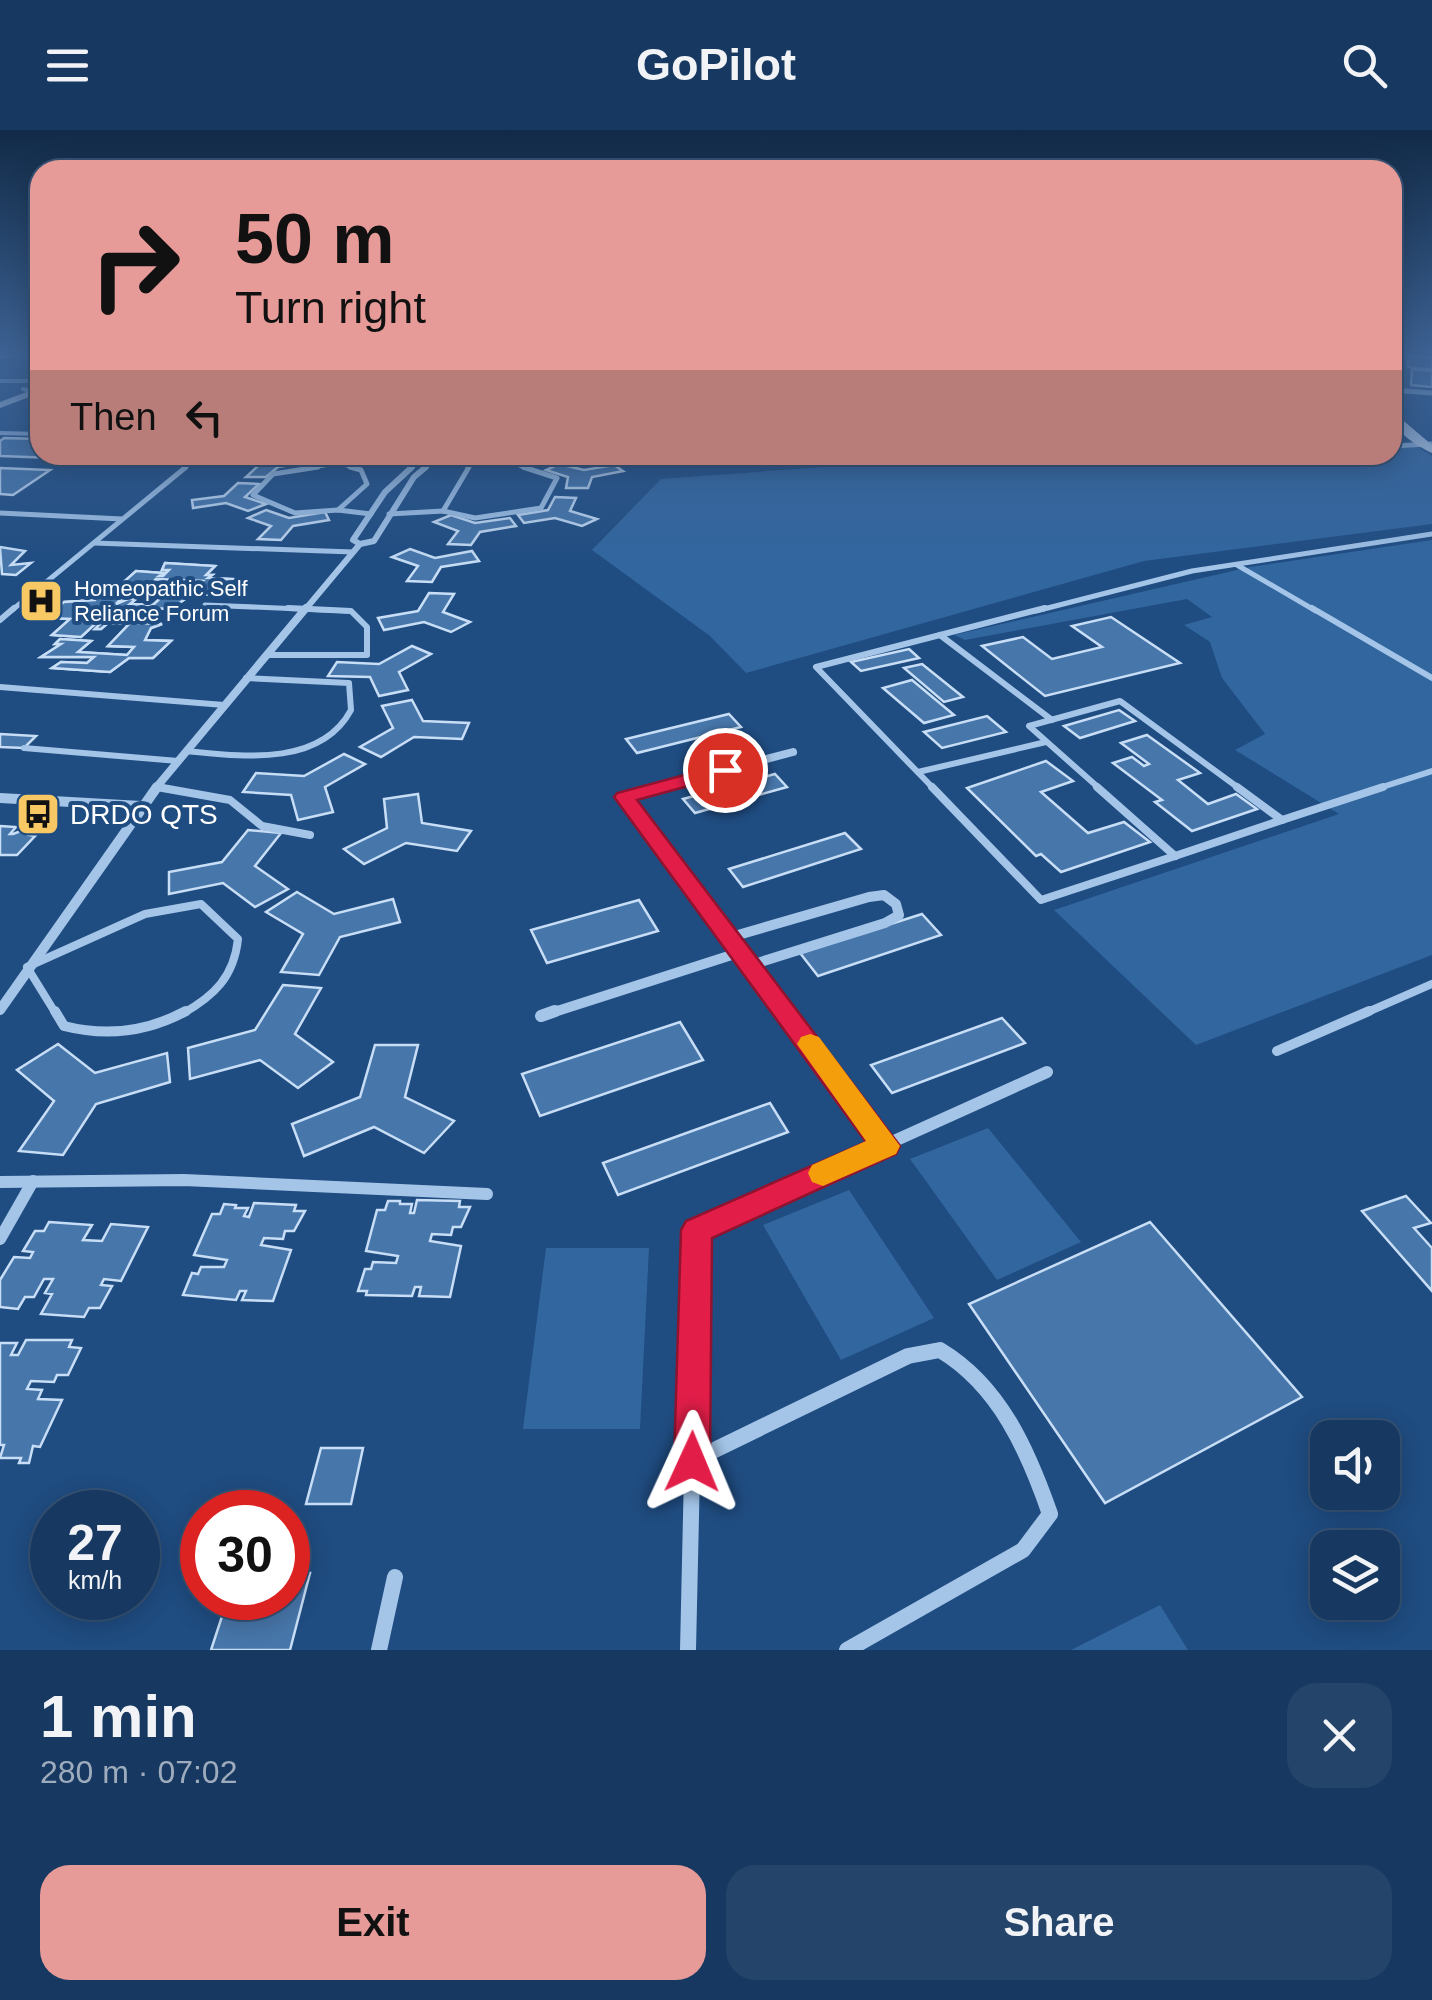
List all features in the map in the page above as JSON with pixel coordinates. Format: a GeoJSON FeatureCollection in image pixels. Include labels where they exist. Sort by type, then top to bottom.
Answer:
{"type":"FeatureCollection","features":[{"type":"Feature","properties":{"kind":"street"},"geometry":{"type":"LineString","coordinates":[[1405,426],[1429,447]]}},
{"type":"Feature","properties":{"kind":"street"},"geometry":{"type":"LineString","coordinates":[[1402,446],[1429,447]]}},
{"type":"Feature","properties":{"kind":"street"},"geometry":{"type":"LineString","coordinates":[[360,544],[354,540],[385,492],[413,465]]}},
{"type":"Feature","properties":{"kind":"street"},"geometry":{"type":"LineString","coordinates":[[0,1010],[141,806],[360,544],[374,540],[414,477],[428,465]]}},
{"type":"Feature","properties":{"kind":"street"},"geometry":{"type":"LineString","coordinates":[[371,514],[390,514]]}},
{"type":"Feature","properties":{"kind":"street"},"geometry":{"type":"LineString","coordinates":[[793,752],[624,797],[886,1146]]}},
{"type":"Feature","properties":{"kind":"street"},"geometry":{"type":"LineString","coordinates":[[0,798],[141,806]]}},
{"type":"Feature","properties":{"kind":"street"},"geometry":{"type":"LineString","coordinates":[[730,937],[869,897],[884,896],[896,904],[899,916],[886,923],[751,964]]}},
{"type":"Feature","properties":{"kind":"street"},"geometry":{"type":"LineString","coordinates":[[541,1016],[741,952]]}},
{"type":"Feature","properties":{"kind":"street"},"geometry":{"type":"LineString","coordinates":[[688,1650],[696,1230],[1047,1072]]}},
{"type":"Feature","properties":{"kind":"street"},"geometry":{"type":"LineString","coordinates":[[0,1182],[184,1180],[487,1194]]}},
{"type":"Feature","properties":{"kind":"street"},"geometry":{"type":"LineString","coordinates":[[0,1239],[33,1182]]}},
{"type":"Feature","properties":{"kind":"street"},"geometry":{"type":"LineString","coordinates":[[692,1462],[908,1356],[940,1350],[972,1370],[1015,1433],[1050,1514],[1023,1550],[847,1650]]}},
{"type":"Feature","properties":{"kind":"street"},"geometry":{"type":"LineString","coordinates":[[378,1650],[395,1577]]}},
{"type":"Feature","properties":{"kind":"lane"},"geometry":{"type":"LineString","coordinates":[[0,433],[30,434]]}},
{"type":"Feature","properties":{"kind":"lane"},"geometry":{"type":"LineString","coordinates":[[0,620],[188,465]]}},
{"type":"Feature","properties":{"kind":"lane"},"geometry":{"type":"LineString","coordinates":[[327,465],[273,474],[252,496],[295,514],[338,510],[371,514]]}},
{"type":"Feature","properties":{"kind":"lane"},"geometry":{"type":"LineString","coordinates":[[338,510],[367,484],[361,470],[345,465]]}},
{"type":"Feature","properties":{"kind":"lane"},"geometry":{"type":"LineString","coordinates":[[443,511],[470,465]]}},
{"type":"Feature","properties":{"kind":"lane"},"geometry":{"type":"LineString","coordinates":[[390,514],[443,511],[475,518],[541,508],[558,478],[518,465]]}},
{"type":"Feature","properties":{"kind":"lane"},"geometry":{"type":"LineString","coordinates":[[0,514],[122,519]]}},
{"type":"Feature","properties":{"kind":"lane"},"geometry":{"type":"LineString","coordinates":[[1432,534],[1192,571],[816,667],[1041,900],[1432,771]]}},
{"type":"Feature","properties":{"kind":"lane"},"geometry":{"type":"LineString","coordinates":[[94,542],[353,552]]}},
{"type":"Feature","properties":{"kind":"lane"},"geometry":{"type":"LineString","coordinates":[[1236,564],[1432,678]]}},
{"type":"Feature","properties":{"kind":"lane"},"geometry":{"type":"LineString","coordinates":[[206,605],[351,611],[366,626],[367,655],[266,654]]}},
{"type":"Feature","properties":{"kind":"lane"},"geometry":{"type":"LineString","coordinates":[[940,635],[1052,720]]}},
{"type":"Feature","properties":{"kind":"lane"},"geometry":{"type":"LineString","coordinates":[[186,752],[268,758],[306,749],[348,718],[354,699],[349,683],[246,678]]}},
{"type":"Feature","properties":{"kind":"lane"},"geometry":{"type":"LineString","coordinates":[[0,687],[224,705]]}},
{"type":"Feature","properties":{"kind":"lane"},"geometry":{"type":"LineString","coordinates":[[1174,856],[1029,726],[1120,701],[1282,820]]}},
{"type":"Feature","properties":{"kind":"lane"},"geometry":{"type":"LineString","coordinates":[[918,772],[1046,742]]}},
{"type":"Feature","properties":{"kind":"lane"},"geometry":{"type":"LineString","coordinates":[[24,748],[178,761]]}},
{"type":"Feature","properties":{"kind":"lane"},"geometry":{"type":"LineString","coordinates":[[158,786],[230,800],[262,826],[310,835]]}},
{"type":"Feature","properties":{"kind":"lane"},"geometry":{"type":"LineString","coordinates":[[201,904],[224,921],[238,939],[235,963],[218,989],[204,999],[151,1026],[100,1034],[64,1026],[28,966],[92,934],[146,914],[201,904]]}},
{"type":"Feature","properties":{"kind":"lane"},"geometry":{"type":"LineString","coordinates":[[1277,1050],[1432,984]]}},
{"type":"Feature","properties":{"kind":"shaded area"},"geometry":{"type":"Polygon","coordinates":[[[1402,448],[1419,448],[1432,456],[1432,524],[1144,561],[746,673],[710,636],[592,550],[661,479],[852,465],[1402,465],[1402,448]]]}},
{"type":"Feature","properties":{"kind":"shaded area"},"geometry":{"type":"Polygon","coordinates":[[[1432,540],[1432,955],[1196,1045],[1054,910],[1339,814],[1235,750],[1265,734],[1222,678],[1210,642],[1184,625],[1212,617],[1187,599],[965,640],[954,635],[1250,567],[1432,540]]]}},
{"type":"Feature","properties":{"kind":"shaded area"},"geometry":{"type":"Polygon","coordinates":[[[988,1128],[1081,1242],[997,1280],[910,1159],[988,1128]]]}},
{"type":"Feature","properties":{"kind":"shaded area"},"geometry":{"type":"Polygon","coordinates":[[[849,1190],[934,1318],[841,1360],[763,1225],[849,1190]]]}},
{"type":"Feature","properties":{"kind":"shaded area"},"geometry":{"type":"Polygon","coordinates":[[[546,1248],[649,1248],[640,1429],[523,1429],[546,1248]]]}},
{"type":"Feature","properties":{"kind":"shaded area"},"geometry":{"type":"Polygon","coordinates":[[[1160,1605],[1188,1650],[1071,1650],[1160,1605]]]}},
{"type":"Feature","properties":{"kind":"building"},"geometry":{"type":"Polygon","coordinates":[[[30,439],[30,457],[0,456],[0,441],[30,439]]]}},
{"type":"Feature","properties":{"kind":"building"},"geometry":{"type":"Polygon","coordinates":[[[255,465],[291,465],[278,467],[266,477],[246,477],[258,466],[255,465]]]}},
{"type":"Feature","properties":{"kind":"building"},"geometry":{"type":"Polygon","coordinates":[[[557,465],[584,470],[614,465],[623,471],[592,477],[588,488],[566,488],[568,477],[546,470],[557,465]]]}},
{"type":"Feature","properties":{"kind":"building"},"geometry":{"type":"Polygon","coordinates":[[[0,468],[50,470],[13,495],[0,494],[0,468]]]}},
{"type":"Feature","properties":{"kind":"building"},"geometry":{"type":"Polygon","coordinates":[[[238,483],[259,484],[245,497],[266,504],[248,511],[226,503],[193,508],[192,500],[224,496],[238,483]]]}},
{"type":"Feature","properties":{"kind":"building"},"geometry":{"type":"Polygon","coordinates":[[[555,497],[576,498],[570,511],[597,519],[582,526],[555,518],[524,523],[518,515],[548,510],[555,497]]]}},
{"type":"Feature","properties":{"kind":"building"},"geometry":{"type":"Polygon","coordinates":[[[266,510],[289,518],[325,512],[329,520],[293,526],[281,540],[258,539],[271,526],[248,518],[266,510]]]}},
{"type":"Feature","properties":{"kind":"building"},"geometry":{"type":"Polygon","coordinates":[[[451,515],[475,523],[510,518],[516,526],[480,532],[471,545],[448,544],[458,531],[434,522],[451,515]]]}},
{"type":"Feature","properties":{"kind":"building"},"geometry":{"type":"Polygon","coordinates":[[[0,547],[25,551],[11,565],[31,563],[16,575],[2,574],[0,547]]]}},
{"type":"Feature","properties":{"kind":"building"},"geometry":{"type":"Polygon","coordinates":[[[410,549],[435,558],[472,551],[479,561],[441,567],[432,582],[407,581],[418,566],[392,557],[410,549]]]}},
{"type":"Feature","properties":{"kind":"building"},"geometry":{"type":"Polygon","coordinates":[[[165,563],[215,566],[206,575],[212,575],[208,578],[232,579],[216,595],[192,594],[171,609],[152,608],[135,618],[140,618],[135,623],[162,624],[151,628],[145,640],[171,641],[153,658],[129,658],[110,672],[52,668],[61,662],[87,663],[94,657],[41,657],[61,644],[55,644],[60,639],[91,641],[78,652],[127,655],[134,647],[108,646],[129,624],[108,623],[95,629],[101,623],[96,623],[81,637],[52,635],[70,619],[45,618],[64,602],[95,600],[104,588],[130,590],[116,604],[136,599],[130,604],[153,605],[167,592],[191,593],[203,581],[156,579],[145,589],[117,588],[136,571],[163,576],[169,570],[162,570],[165,563]],[[90,605],[75,618],[110,620],[125,607],[90,605]]]}},
{"type":"Feature","properties":{"kind":"building"},"geometry":{"type":"Polygon","coordinates":[[[165,563],[215,566],[206,575],[212,575],[208,578],[232,579],[216,595],[192,594],[171,609],[152,608],[135,618],[140,618],[135,623],[162,624],[151,628],[145,640],[171,641],[153,658],[129,658],[110,672],[52,668],[61,662],[87,663],[94,657],[41,657],[61,644],[55,644],[60,639],[91,641],[78,652],[127,655],[134,647],[108,646],[129,624],[108,623],[95,629],[101,623],[96,623],[81,637],[52,635],[70,619],[45,618],[64,602],[95,600],[104,588],[130,590],[116,604],[136,599],[130,604],[153,605],[167,592],[191,593],[203,581],[156,579],[145,589],[117,588],[136,571],[163,576],[169,570],[162,570],[165,563]]]}},
{"type":"Feature","properties":{"kind":"building"},"geometry":{"type":"Polygon","coordinates":[[[429,593],[454,594],[443,612],[470,622],[451,632],[424,622],[384,630],[378,618],[418,611],[429,593]]]}},
{"type":"Feature","properties":{"kind":"building"},"geometry":{"type":"Polygon","coordinates":[[[1111,617],[1180,663],[1045,696],[982,646],[1023,637],[1052,659],[1102,647],[1072,626],[1111,617]]]}},
{"type":"Feature","properties":{"kind":"building"},"geometry":{"type":"Polygon","coordinates":[[[412,646],[431,654],[399,672],[408,690],[379,696],[370,677],[328,676],[337,662],[379,664],[412,646]]]}},
{"type":"Feature","properties":{"kind":"building"},"geometry":{"type":"Polygon","coordinates":[[[909,649],[919,658],[861,671],[851,662],[909,649]]]}},
{"type":"Feature","properties":{"kind":"building"},"geometry":{"type":"Polygon","coordinates":[[[922,664],[963,697],[944,702],[904,668],[922,664]]]}},
{"type":"Feature","properties":{"kind":"building"},"geometry":{"type":"Polygon","coordinates":[[[912,680],[954,715],[924,723],[883,688],[912,680]]]}},
{"type":"Feature","properties":{"kind":"building"},"geometry":{"type":"Polygon","coordinates":[[[412,700],[423,721],[469,723],[462,739],[414,737],[381,757],[360,747],[393,728],[382,706],[412,700]]]}},
{"type":"Feature","properties":{"kind":"building"},"geometry":{"type":"Polygon","coordinates":[[[1119,710],[1135,721],[1080,738],[1064,726],[1119,710]]]}},
{"type":"Feature","properties":{"kind":"building"},"geometry":{"type":"Polygon","coordinates":[[[729,714],[741,727],[637,753],[626,739],[729,714]]]}},
{"type":"Feature","properties":{"kind":"building"},"geometry":{"type":"Polygon","coordinates":[[[987,716],[1006,732],[942,748],[924,732],[987,716]]]}},
{"type":"Feature","properties":{"kind":"building"},"geometry":{"type":"Polygon","coordinates":[[[0,734],[36,736],[24,748],[0,747],[0,734]]]}},
{"type":"Feature","properties":{"kind":"building"},"geometry":{"type":"Polygon","coordinates":[[[1147,735],[1200,773],[1178,780],[1208,804],[1236,794],[1257,809],[1192,831],[1155,802],[1162,800],[1113,763],[1132,757],[1144,766],[1149,764],[1121,743],[1147,735]]]}},
{"type":"Feature","properties":{"kind":"building"},"geometry":{"type":"Polygon","coordinates":[[[344,754],[365,764],[325,787],[333,812],[298,820],[291,795],[243,792],[256,773],[304,776],[344,754]]]}},
{"type":"Feature","properties":{"kind":"building"},"geometry":{"type":"Polygon","coordinates":[[[1046,761],[1073,781],[1041,792],[1088,833],[1124,822],[1150,842],[1061,872],[1041,854],[1036,856],[967,788],[1046,761]]]}},
{"type":"Feature","properties":{"kind":"building"},"geometry":{"type":"Polygon","coordinates":[[[775,774],[787,787],[695,813],[683,799],[775,774]]]}},
{"type":"Feature","properties":{"kind":"building"},"geometry":{"type":"Polygon","coordinates":[[[418,794],[422,823],[471,831],[457,851],[406,843],[364,864],[344,849],[387,828],[384,799],[418,794]]]}},
{"type":"Feature","properties":{"kind":"building"},"geometry":{"type":"Polygon","coordinates":[[[0,826],[16,827],[10,834],[29,828],[27,831],[33,831],[29,835],[35,836],[17,855],[0,855],[0,826]]]}},
{"type":"Feature","properties":{"kind":"building"},"geometry":{"type":"Polygon","coordinates":[[[248,830],[281,833],[255,866],[288,889],[255,907],[223,883],[169,894],[169,872],[222,862],[248,830]]]}},
{"type":"Feature","properties":{"kind":"building"},"geometry":{"type":"Polygon","coordinates":[[[845,833],[861,849],[743,887],[729,869],[845,833]]]}},
{"type":"Feature","properties":{"kind":"building"},"geometry":{"type":"Polygon","coordinates":[[[297,892],[334,914],[393,899],[400,922],[340,937],[319,975],[281,972],[303,934],[266,912],[297,892]]]}},
{"type":"Feature","properties":{"kind":"building"},"geometry":{"type":"Polygon","coordinates":[[[639,900],[658,931],[547,963],[531,930],[639,900]]]}},
{"type":"Feature","properties":{"kind":"building"},"geometry":{"type":"Polygon","coordinates":[[[922,914],[941,935],[818,976],[800,953],[922,914]]]}},
{"type":"Feature","properties":{"kind":"building"},"geometry":{"type":"Polygon","coordinates":[[[283,985],[321,988],[295,1034],[333,1062],[298,1088],[260,1060],[190,1079],[188,1048],[255,1030],[283,985]]]}},
{"type":"Feature","properties":{"kind":"building"},"geometry":{"type":"Polygon","coordinates":[[[1002,1018],[1025,1043],[892,1093],[871,1065],[1002,1018]]]}},
{"type":"Feature","properties":{"kind":"building"},"geometry":{"type":"Polygon","coordinates":[[[680,1022],[703,1060],[540,1116],[522,1074],[680,1022]]]}},
{"type":"Feature","properties":{"kind":"building"},"geometry":{"type":"Polygon","coordinates":[[[58,1044],[95,1073],[167,1053],[170,1082],[96,1104],[63,1155],[19,1151],[54,1101],[17,1070],[58,1044]]]}},
{"type":"Feature","properties":{"kind":"building"},"geometry":{"type":"Polygon","coordinates":[[[375,1045],[418,1045],[405,1097],[454,1121],[424,1153],[374,1127],[304,1156],[292,1124],[360,1097],[375,1045]]]}},
{"type":"Feature","properties":{"kind":"building"},"geometry":{"type":"Polygon","coordinates":[[[770,1103],[788,1132],[618,1195],[603,1163],[770,1103]]]}},
{"type":"Feature","properties":{"kind":"building"},"geometry":{"type":"Polygon","coordinates":[[[1406,1196],[1431,1223],[1414,1228],[1432,1248],[1432,1291],[1362,1211],[1406,1196]]]}},
{"type":"Feature","properties":{"kind":"building"},"geometry":{"type":"Polygon","coordinates":[[[417,1200],[460,1201],[459,1207],[470,1207],[461,1227],[453,1227],[451,1235],[432,1234],[430,1241],[461,1246],[450,1297],[419,1296],[421,1287],[415,1287],[412,1296],[366,1295],[367,1291],[358,1291],[365,1269],[371,1269],[373,1262],[396,1263],[398,1256],[366,1251],[377,1210],[385,1210],[388,1201],[400,1201],[412,1204],[410,1213],[414,1213],[417,1200]]]}},
{"type":"Feature","properties":{"kind":"building"},"geometry":{"type":"Polygon","coordinates":[[[254,1203],[296,1205],[294,1211],[305,1211],[294,1231],[285,1231],[283,1239],[264,1238],[261,1245],[291,1250],[273,1301],[242,1300],[246,1291],[240,1291],[236,1300],[183,1295],[192,1273],[198,1274],[201,1267],[224,1267],[227,1260],[194,1255],[212,1214],[220,1214],[224,1204],[248,1208],[244,1216],[249,1217],[254,1203]]]}},
{"type":"Feature","properties":{"kind":"building"},"geometry":{"type":"Polygon","coordinates":[[[49,1222],[92,1225],[83,1240],[102,1241],[111,1224],[148,1227],[121,1281],[104,1279],[101,1285],[112,1286],[100,1308],[89,1308],[84,1317],[41,1314],[52,1294],[45,1293],[53,1279],[44,1279],[34,1297],[25,1297],[18,1309],[0,1307],[0,1280],[14,1257],[30,1258],[33,1252],[23,1251],[35,1231],[44,1231],[49,1222]]]}},
{"type":"Feature","properties":{"kind":"building"},"geometry":{"type":"Polygon","coordinates":[[[1150,1222],[1302,1397],[1105,1503],[969,1304],[1150,1222]]]}},
{"type":"Feature","properties":{"kind":"building"},"geometry":{"type":"Polygon","coordinates":[[[26,1340],[72,1340],[69,1347],[81,1348],[68,1375],[57,1375],[54,1382],[31,1381],[27,1389],[42,1390],[38,1399],[62,1400],[40,1447],[33,1446],[29,1463],[19,1463],[21,1458],[0,1458],[4,1445],[0,1445],[0,1343],[17,1343],[11,1355],[18,1355],[26,1340]]]}},
{"type":"Feature","properties":{"kind":"building"},"geometry":{"type":"Polygon","coordinates":[[[321,1448],[363,1448],[351,1504],[310,1504],[321,1448]]]}},
{"type":"Feature","properties":{"kind":"building"},"geometry":{"type":"Polygon","coordinates":[[[221,1620],[298,1620],[290,1650],[211,1650],[221,1620]]]}},
{"type":"Feature","properties":{"kind":"slow traffic"},"geometry":{"type":"LineString","coordinates":[[810,1044],[886,1146],[823,1173]]}},
{"type":"Feature","properties":{"kind":"place","name":"Homeopathic Self Reliance Forum"},"geometry":{"type":"Point","coordinates":[41,601]}},
{"type":"Feature","properties":{"kind":"place","name":"DRDO QTS"},"geometry":{"type":"Point","coordinates":[38,814]}},
{"type":"Feature","properties":{"kind":"route"},"geometry":{"type":"LineString","coordinates":[[692,1462],[696,1230],[886,1146],[624,797],[725,770]]}}]}
